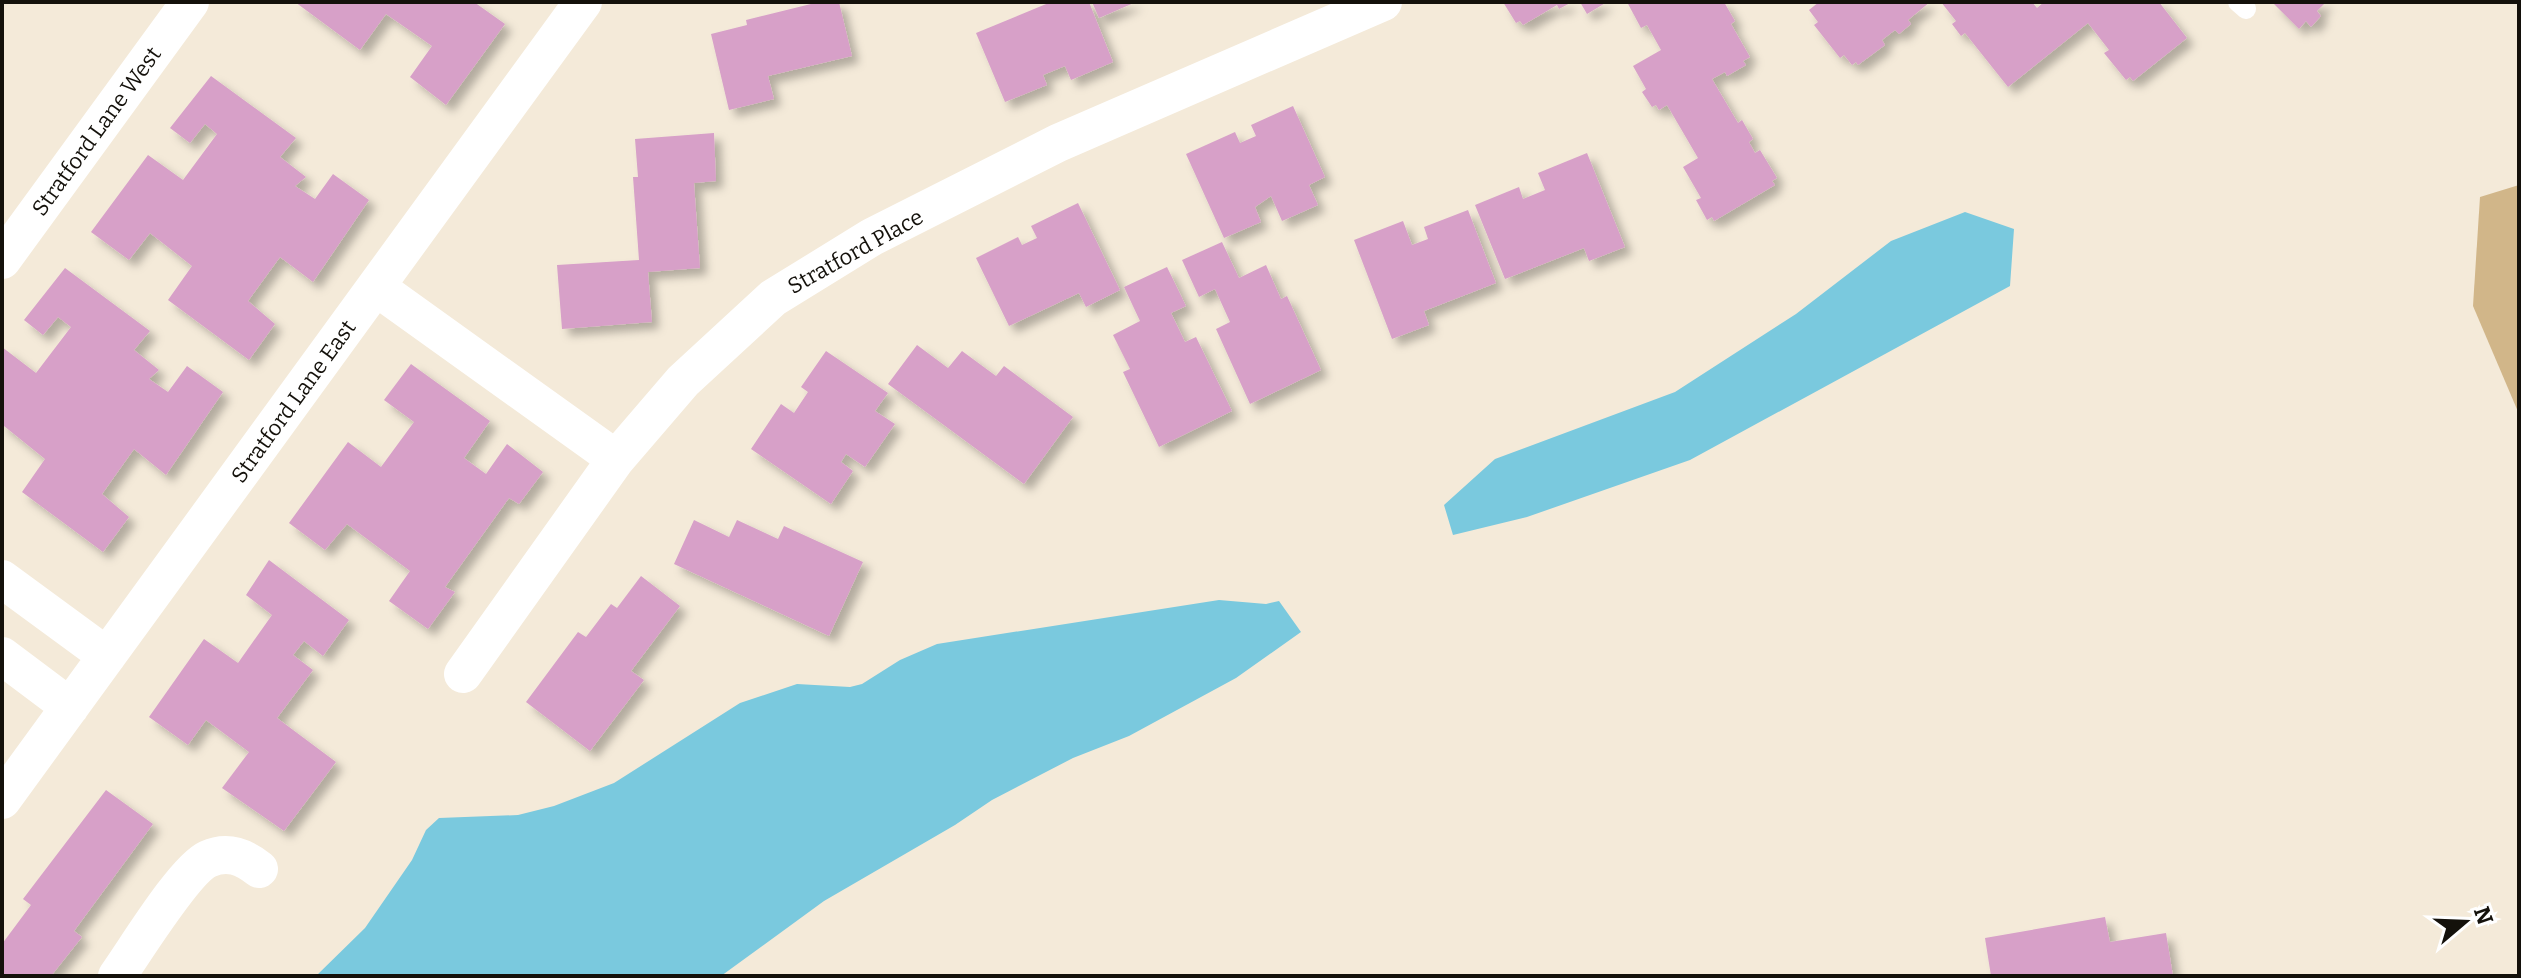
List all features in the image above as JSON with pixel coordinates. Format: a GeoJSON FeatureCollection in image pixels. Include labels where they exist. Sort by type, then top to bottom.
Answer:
{"type":"FeatureCollection","features":[{"type":"Feature","properties":{"kind":"street","name":"Stratford Lane West"},"geometry":{"type":"LineString","coordinates":[[2,260],[190,2]]}},
{"type":"Feature","properties":{"kind":"street","name":"Stratford Lane East"},"geometry":{"type":"LineString","coordinates":[[2,800],[583,2]]}},
{"type":"Feature","properties":{"kind":"street","name":"Stratford Place"},"geometry":{"type":"LineString","coordinates":[[463,674],[616,459],[720,344],[809,273],[872,237],[1058,143],[1383,2]]}},
{"type":"Feature","properties":{"kind":"street"},"geometry":{"type":"LineString","coordinates":[[376,287],[616,459]]}},
{"type":"Feature","properties":{"kind":"street"},"geometry":{"type":"LineString","coordinates":[[2,579],[107,656]]}},
{"type":"Feature","properties":{"kind":"street"},"geometry":{"type":"LineString","coordinates":[[2,656],[70,707]]}},
{"type":"Feature","properties":{"kind":"street"},"geometry":{"type":"LineString","coordinates":[[117,976],[198,865],[225,854],[247,859],[259,869]]}},
{"type":"Feature","properties":{"kind":"shaded area"},"geometry":{"type":"Polygon","coordinates":[[[2519,185],[2519,414],[2473,306],[2480,197],[2519,185]]]}},
{"type":"Feature","properties":{"kind":"water"},"geometry":{"type":"Polygon","coordinates":[[[1965,212],[2014,229],[2010,286],[1690,460],[1527,517],[1453,535],[1444,505],[1495,459],[1675,392],[1796,314],[1891,241],[1965,212]]]}},
{"type":"Feature","properties":{"kind":"water"},"geometry":{"type":"Polygon","coordinates":[[[1219,600],[1266,604],[1279,601],[1301,632],[1236,678],[1129,736],[1073,758],[992,800],[824,901],[721,976],[316,976],[365,928],[412,860],[426,830],[439,818],[518,815],[554,806],[614,783],[740,703],[797,684],[850,687],[862,684],[900,660],[937,644],[1219,600]]]}},
{"type":"Feature","properties":{"kind":"building"},"geometry":{"type":"Polygon","coordinates":[[[295,2],[474,2],[505,24],[446,105],[410,77],[432,46],[386,14],[360,50],[295,2]]]}},
{"type":"Feature","properties":{"kind":"building"},"geometry":{"type":"Polygon","coordinates":[[[819,2],[839,2],[852,56],[768,76],[774,99],[729,110],[711,34],[747,25],[746,20],[819,2]]]}},
{"type":"Feature","properties":{"kind":"building"},"geometry":{"type":"Polygon","coordinates":[[[1051,2],[1089,2],[1113,62],[1071,80],[1065,66],[1043,75],[1047,85],[1005,102],[976,33],[1051,2]]]}},
{"type":"Feature","properties":{"kind":"building"},"geometry":{"type":"Polygon","coordinates":[[[1092,2],[1136,2],[1099,18],[1092,2]]]}},
{"type":"Feature","properties":{"kind":"building"},"geometry":{"type":"Polygon","coordinates":[[[1503,2],[1572,2],[1559,9],[1557,5],[1523,25],[1520,21],[1516,23],[1503,2]]]}},
{"type":"Feature","properties":{"kind":"building"},"geometry":{"type":"Polygon","coordinates":[[[1580,2],[1607,2],[1587,14],[1580,2]]]}},
{"type":"Feature","properties":{"kind":"building"},"geometry":{"type":"Polygon","coordinates":[[[1627,2],[1724,2],[1735,21],[1731,24],[1750,57],[1743,61],[1746,65],[1727,76],[1725,72],[1712,79],[1738,123],[1742,120],[1753,139],[1749,142],[1755,153],[1760,150],[1777,178],[1772,181],[1775,185],[1714,221],[1712,217],[1707,220],[1696,200],[1701,198],[1683,167],[1698,158],[1667,105],[1659,110],[1656,105],[1652,107],[1642,92],[1646,89],[1633,66],[1661,50],[1647,25],[1641,28],[1627,2]]]}},
{"type":"Feature","properties":{"kind":"building"},"geometry":{"type":"Polygon","coordinates":[[[1819,2],[1930,2],[1908,20],[1911,24],[1899,34],[1895,30],[1882,40],[1885,45],[1858,65],[1856,62],[1852,65],[1844,55],[1840,58],[1814,25],[1818,22],[1809,10],[1819,2]]]}},
{"type":"Feature","properties":{"kind":"building"},"geometry":{"type":"Polygon","coordinates":[[[1941,2],[2032,2],[2037,8],[2044,2],[2159,2],[2187,38],[2133,81],[2130,77],[2126,80],[2104,53],[2109,50],[2088,23],[2008,87],[1965,33],[1961,36],[1952,24],[1956,21],[1941,2]]]}},
{"type":"Feature","properties":{"kind":"building"},"geometry":{"type":"Polygon","coordinates":[[[2272,2],[2326,2],[2317,11],[2321,16],[2311,27],[2306,21],[2299,29],[2272,2]]]}},
{"type":"Feature","properties":{"kind":"building"},"geometry":{"type":"Polygon","coordinates":[[[211,76],[296,138],[280,157],[306,177],[295,186],[315,199],[333,174],[369,200],[313,282],[280,257],[248,301],[275,324],[249,360],[168,300],[192,266],[150,233],[129,260],[91,232],[148,155],[183,180],[217,134],[205,124],[190,143],[170,128],[211,76]]]}},
{"type":"Feature","properties":{"kind":"building"},"geometry":{"type":"Polygon","coordinates":[[[1293,106],[1325,177],[1309,185],[1318,205],[1282,221],[1271,196],[1255,207],[1261,222],[1224,238],[1186,154],[1235,132],[1240,143],[1256,136],[1251,125],[1293,106]]]}},
{"type":"Feature","properties":{"kind":"building"},"geometry":{"type":"Polygon","coordinates":[[[714,133],[716,181],[694,183],[700,268],[648,272],[652,322],[562,329],[557,265],[639,260],[633,177],[638,177],[635,139],[714,133]]]}},
{"type":"Feature","properties":{"kind":"building"},"geometry":{"type":"Polygon","coordinates":[[[1587,153],[1625,247],[1589,261],[1584,248],[1505,279],[1475,205],[1519,187],[1523,199],[1545,190],[1538,173],[1587,153]]]}},
{"type":"Feature","properties":{"kind":"building"},"geometry":{"type":"Polygon","coordinates":[[[1078,203],[1120,290],[1086,307],[1079,293],[1009,326],[976,258],[1018,237],[1022,245],[1037,238],[1031,226],[1078,203]]]}},
{"type":"Feature","properties":{"kind":"building"},"geometry":{"type":"Polygon","coordinates":[[[1468,210],[1496,283],[1424,311],[1429,325],[1392,339],[1354,240],[1403,221],[1412,245],[1428,239],[1424,227],[1468,210]]]}},
{"type":"Feature","properties":{"kind":"building"},"geometry":{"type":"Polygon","coordinates":[[[1222,242],[1239,278],[1266,265],[1281,299],[1287,296],[1321,370],[1250,404],[1216,329],[1230,322],[1215,289],[1199,297],[1182,260],[1222,242]]]}},
{"type":"Feature","properties":{"kind":"building"},"geometry":{"type":"Polygon","coordinates":[[[1167,267],[1186,306],[1171,313],[1185,342],[1196,337],[1232,411],[1159,447],[1123,372],[1130,369],[1113,335],[1140,321],[1124,287],[1167,267]]]}},
{"type":"Feature","properties":{"kind":"building"},"geometry":{"type":"Polygon","coordinates":[[[65,268],[150,331],[134,350],[159,370],[149,379],[168,392],[187,366],[223,392],[166,475],[134,449],[102,494],[129,517],[103,552],[22,492],[45,459],[4,426],[2,428],[2,347],[36,373],[71,327],[58,317],[43,335],[24,320],[65,268]]]}},
{"type":"Feature","properties":{"kind":"building"},"geometry":{"type":"Polygon","coordinates":[[[917,345],[948,368],[962,351],[996,376],[1004,366],[1073,417],[1024,484],[888,384],[917,345]]]}},
{"type":"Feature","properties":{"kind":"building"},"geometry":{"type":"Polygon","coordinates":[[[826,351],[888,393],[875,411],[895,424],[865,467],[846,454],[841,462],[853,471],[831,504],[751,449],[781,404],[794,413],[808,392],[801,387],[826,351]]]}},
{"type":"Feature","properties":{"kind":"building"},"geometry":{"type":"Polygon","coordinates":[[[411,364],[490,421],[464,458],[486,474],[507,444],[543,472],[519,504],[509,498],[445,587],[455,592],[428,629],[389,601],[410,571],[347,524],[325,550],[289,523],[348,442],[381,467],[414,422],[384,400],[411,364]]]}},
{"type":"Feature","properties":{"kind":"building"},"geometry":{"type":"Polygon","coordinates":[[[694,520],[729,537],[737,520],[778,539],[784,526],[863,562],[829,636],[674,564],[694,520]]]}},
{"type":"Feature","properties":{"kind":"building"},"geometry":{"type":"Polygon","coordinates":[[[269,560],[349,620],[323,656],[304,641],[293,655],[313,670],[277,718],[336,762],[284,831],[222,788],[249,752],[206,720],[188,745],[149,717],[204,639],[238,663],[272,615],[246,595],[269,560]]]}},
{"type":"Feature","properties":{"kind":"building"},"geometry":{"type":"Polygon","coordinates":[[[641,576],[680,606],[631,671],[644,680],[590,751],[526,702],[578,632],[586,637],[611,604],[617,608],[641,576]]]}},
{"type":"Feature","properties":{"kind":"building"},"geometry":{"type":"Polygon","coordinates":[[[106,790],[153,824],[74,931],[82,937],[51,976],[2,976],[2,944],[31,905],[23,899],[106,790]]]}},
{"type":"Feature","properties":{"kind":"building"},"geometry":{"type":"Polygon","coordinates":[[[2105,917],[2110,942],[2166,933],[2173,976],[1991,976],[1985,938],[2105,917]]]}}]}
